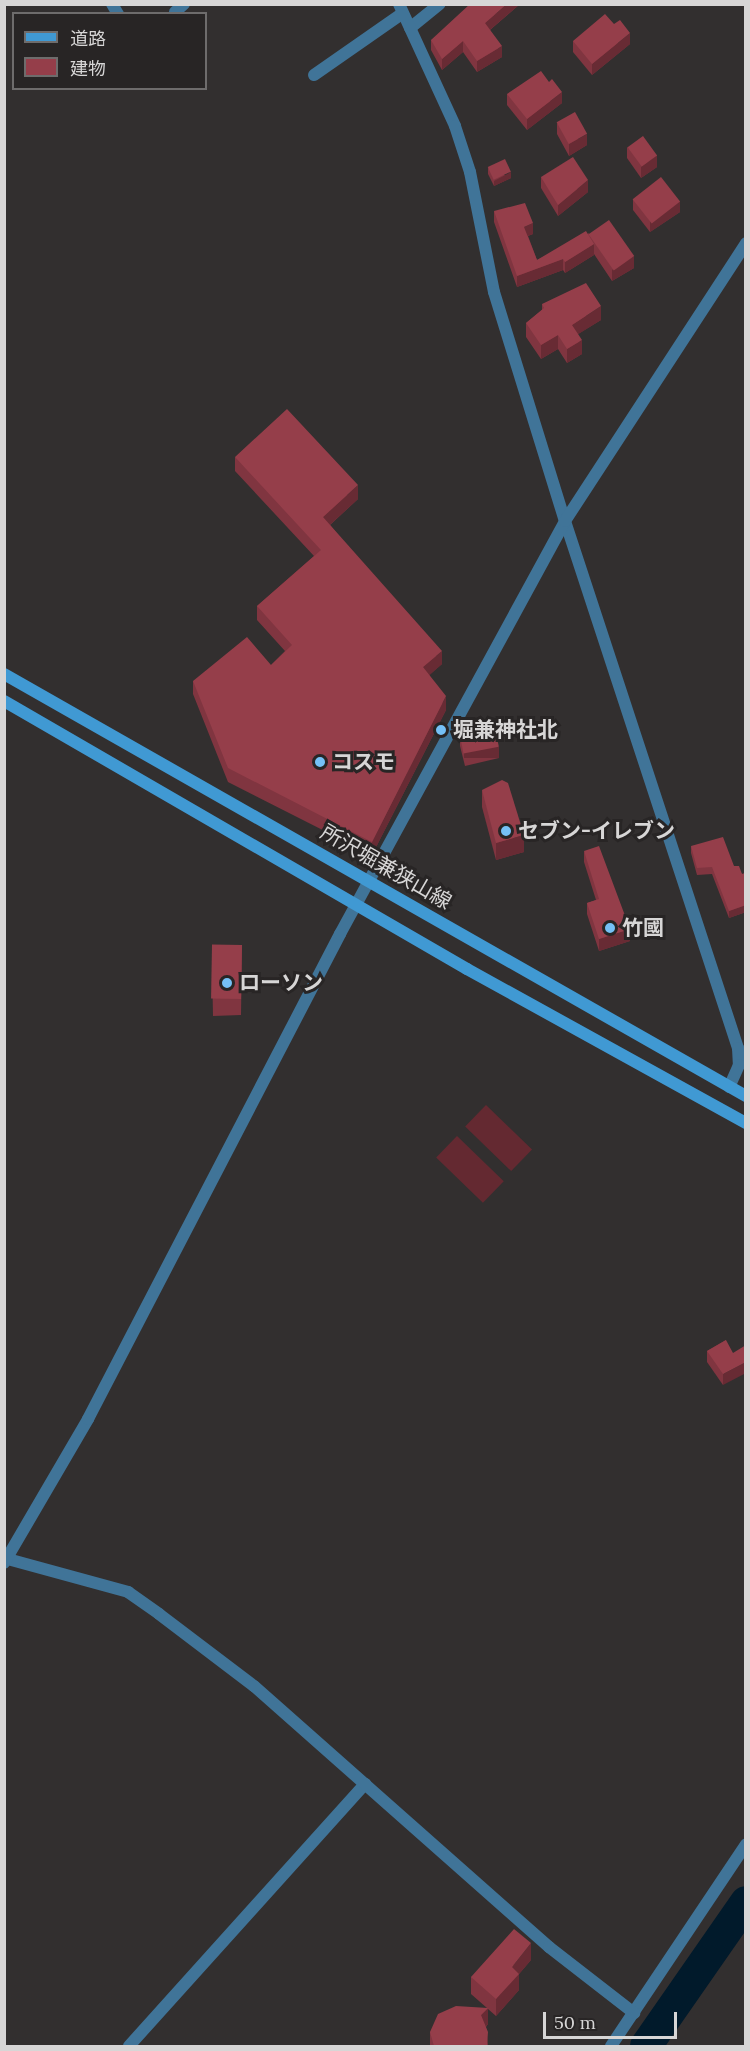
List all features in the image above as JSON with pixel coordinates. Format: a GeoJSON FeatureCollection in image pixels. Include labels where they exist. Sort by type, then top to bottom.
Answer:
{"type":"FeatureCollection","features":[{"type":"Feature","properties":{"kind":"main road","name":"所沢堀兼狭山線"},"geometry":{"type":"LineString","coordinates":[[4,674],[746,1096]]}},
{"type":"Feature","properties":{"kind":"main road"},"geometry":{"type":"LineString","coordinates":[[4,701],[357,905],[746,1123]]}},
{"type":"Feature","properties":{"kind":"street"},"geometry":{"type":"LineString","coordinates":[[410,28],[440,4]]}},
{"type":"Feature","properties":{"kind":"street"},"geometry":{"type":"LineString","coordinates":[[314,75],[401,9],[456,126],[470,172],[496,302],[565,521],[738,1048],[739,1065],[729,1087]]}},
{"type":"Feature","properties":{"kind":"street"},"geometry":{"type":"LineString","coordinates":[[634,2013],[549,1947],[254,1686],[128,1592],[6,1560],[93,1409],[357,905],[565,521],[746,243]]}},
{"type":"Feature","properties":{"kind":"street"},"geometry":{"type":"LineString","coordinates":[[129,2046],[365,1784]]}},
{"type":"Feature","properties":{"kind":"street"},"geometry":{"type":"LineString","coordinates":[[611,2046],[746,1844]]}},
{"type":"Feature","properties":{"kind":"shaded area"},"geometry":{"type":"Polygon","coordinates":[[[486,1105],[532,1149],[511,1171],[465,1127],[486,1105]]]}},
{"type":"Feature","properties":{"kind":"shaded area"},"geometry":{"type":"Polygon","coordinates":[[[457,1136],[504,1181],[483,1203],[436,1158],[457,1136]]]}},
{"type":"Feature","properties":{"kind":"building"},"geometry":{"type":"Polygon","coordinates":[[[470,4],[507,4],[485,23],[502,46],[477,61],[463,41],[442,59],[431,40],[470,4]]]}},
{"type":"Feature","properties":{"kind":"building"},"geometry":{"type":"Polygon","coordinates":[[[605,14],[614,24],[620,20],[630,33],[592,64],[573,41],[605,14]]]}},
{"type":"Feature","properties":{"kind":"building"},"geometry":{"type":"Polygon","coordinates":[[[541,71],[549,82],[552,79],[562,92],[527,119],[507,94],[541,71]]]}},
{"type":"Feature","properties":{"kind":"building"},"geometry":{"type":"Polygon","coordinates":[[[575,112],[587,134],[569,144],[557,122],[575,112]]]}},
{"type":"Feature","properties":{"kind":"building"},"geometry":{"type":"Polygon","coordinates":[[[643,136],[657,155],[642,167],[628,147],[643,136]]]}},
{"type":"Feature","properties":{"kind":"building"},"geometry":{"type":"Polygon","coordinates":[[[573,157],[588,180],[558,205],[541,177],[573,157]]]}},
{"type":"Feature","properties":{"kind":"building"},"geometry":{"type":"Polygon","coordinates":[[[505,159],[511,172],[494,180],[488,167],[505,159]]]}},
{"type":"Feature","properties":{"kind":"building"},"geometry":{"type":"Polygon","coordinates":[[[661,177],[680,201],[652,224],[633,199],[661,177]]]}},
{"type":"Feature","properties":{"kind":"building"},"geometry":{"type":"Polygon","coordinates":[[[525,203],[533,223],[524,227],[537,260],[586,231],[594,244],[565,262],[563,259],[517,276],[494,211],[525,203]]]}},
{"type":"Feature","properties":{"kind":"building"},"geometry":{"type":"Polygon","coordinates":[[[609,220],[634,256],[614,270],[589,234],[609,220]]]}},
{"type":"Feature","properties":{"kind":"building"},"geometry":{"type":"Polygon","coordinates":[[[586,283],[601,306],[572,325],[582,340],[567,349],[558,335],[541,345],[526,323],[544,308],[542,304],[586,283]]]}},
{"type":"Feature","properties":{"kind":"building"},"geometry":{"type":"Polygon","coordinates":[[[287,409],[358,485],[323,517],[442,651],[423,667],[446,696],[372,842],[228,768],[193,681],[247,637],[271,665],[292,645],[257,606],[321,550],[235,457],[287,409]]]}},
{"type":"Feature","properties":{"kind":"building"},"geometry":{"type":"Polygon","coordinates":[[[495,727],[499,747],[463,754],[460,734],[495,727]]]}},
{"type":"Feature","properties":{"kind":"building"},"geometry":{"type":"Polygon","coordinates":[[[502,780],[508,783],[524,835],[496,843],[482,790],[502,780]]]}},
{"type":"Feature","properties":{"kind":"building"},"geometry":{"type":"Polygon","coordinates":[[[723,837],[734,866],[739,866],[742,874],[746,873],[746,905],[729,911],[712,867],[697,868],[691,846],[723,837]]]}},
{"type":"Feature","properties":{"kind":"building"},"geometry":{"type":"Polygon","coordinates":[[[599,846],[630,929],[599,939],[587,903],[599,899],[584,851],[599,846]]]}},
{"type":"Feature","properties":{"kind":"building","name":"ローソン"},"geometry":{"type":"Polygon","coordinates":[[[212,944],[242,945],[241,999],[211,998],[212,944]]]}},
{"type":"Feature","properties":{"kind":"building"},"geometry":{"type":"Polygon","coordinates":[[[726,1340],[733,1353],[746,1345],[746,1362],[723,1374],[707,1351],[726,1340]]]}},
{"type":"Feature","properties":{"kind":"building"},"geometry":{"type":"Polygon","coordinates":[[[514,1929],[531,1943],[512,1967],[519,1974],[496,1999],[471,1977],[514,1929]]]}},
{"type":"Feature","properties":{"kind":"building"},"geometry":{"type":"Polygon","coordinates":[[[456,2006],[488,2008],[481,2015],[488,2032],[487,2046],[434,2046],[430,2032],[438,2014],[456,2006]]]}},
{"type":"Feature","properties":{"kind":"waterway"},"geometry":{"type":"LineString","coordinates":[[646,2046],[746,1902]]}},
{"type":"Feature","properties":{"kind":"place","name":"堀兼神社北"},"geometry":{"type":"Point","coordinates":[441,730]}},
{"type":"Feature","properties":{"kind":"place","name":"コスモ"},"geometry":{"type":"Point","coordinates":[320,762]}},
{"type":"Feature","properties":{"kind":"place","name":"セブン-イレブン"},"geometry":{"type":"Point","coordinates":[506,831]}},
{"type":"Feature","properties":{"kind":"place","name":"竹國"},"geometry":{"type":"Point","coordinates":[610,928]}},
{"type":"Feature","properties":{"kind":"place","name":"ローソン"},"geometry":{"type":"Point","coordinates":[227,983]}}]}
